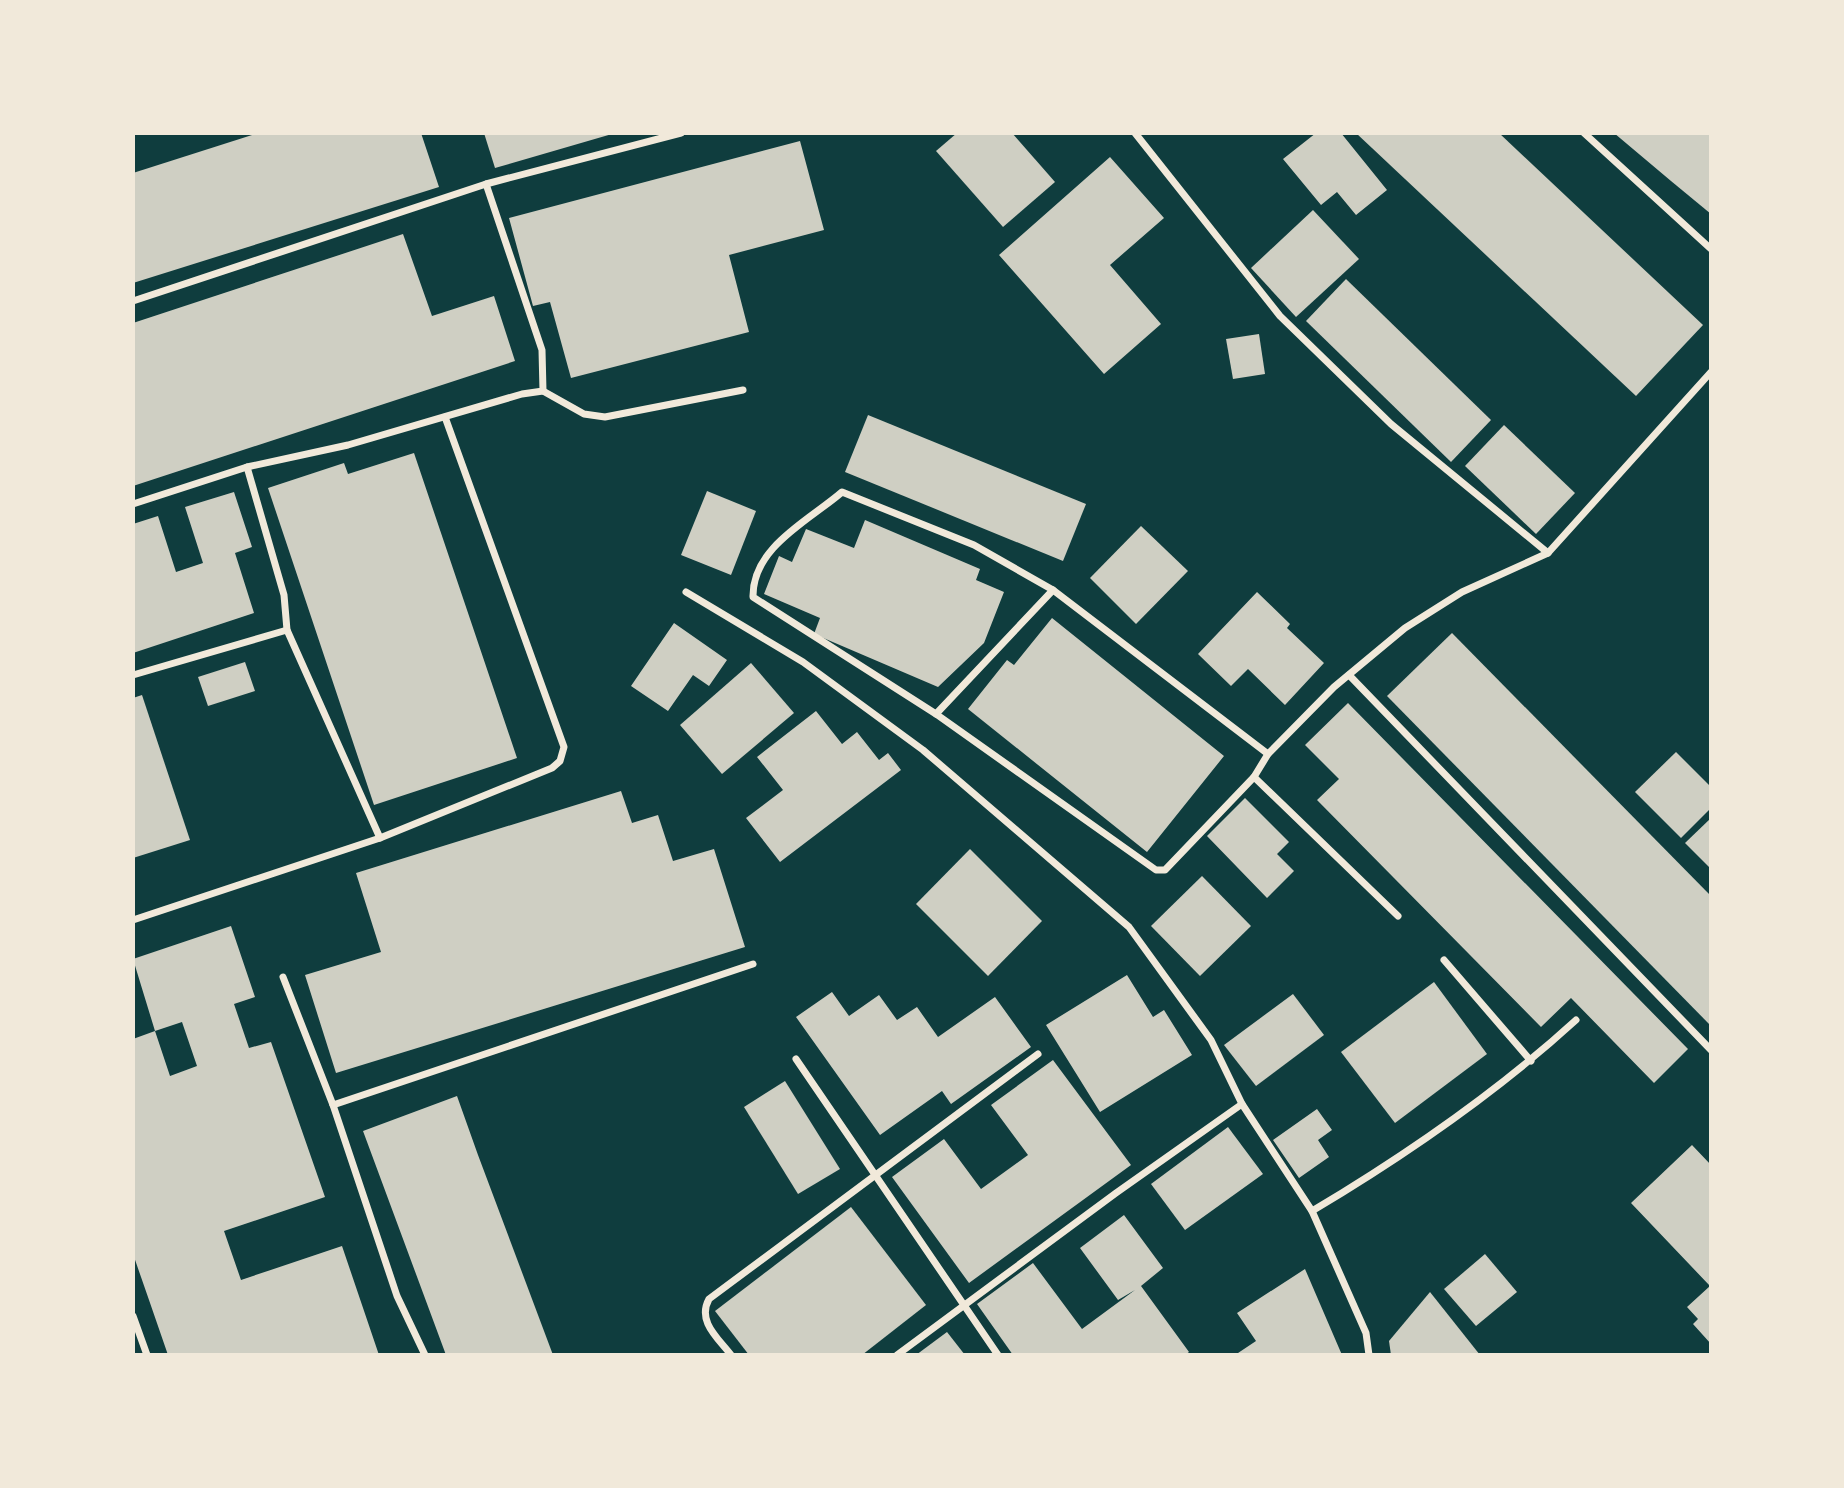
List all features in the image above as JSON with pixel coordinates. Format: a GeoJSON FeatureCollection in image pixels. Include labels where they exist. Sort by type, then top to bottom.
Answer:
{"type":"FeatureCollection","features":[{"type":"Feature","properties":{"kind":"street"},"geometry":{"type":"LineString","coordinates":[[133,301],[486,184],[681,133]]}},
{"type":"Feature","properties":{"kind":"street"},"geometry":{"type":"LineString","coordinates":[[1135,133],[1280,316],[1391,424],[1548,553]]}},
{"type":"Feature","properties":{"kind":"street"},"geometry":{"type":"LineString","coordinates":[[1584,133],[1711,249]]}},
{"type":"Feature","properties":{"kind":"street"},"geometry":{"type":"LineString","coordinates":[[486,184],[542,350],[543,391]]}},
{"type":"Feature","properties":{"kind":"street"},"geometry":{"type":"LineString","coordinates":[[1268,754],[1053,590],[974,545],[842,492],[793,529],[765,559],[752,582],[753,597],[936,714],[1156,870],[1165,870],[1254,777],[1268,754],[1349,675],[1405,628],[1462,592],[1548,553],[1711,372]]}},
{"type":"Feature","properties":{"kind":"street"},"geometry":{"type":"LineString","coordinates":[[133,503],[247,467],[348,445],[522,394],[543,391],[584,414],[605,417],[743,390]]}},
{"type":"Feature","properties":{"kind":"street"},"geometry":{"type":"LineString","coordinates":[[133,920],[380,838],[552,768],[560,761],[564,747],[445,416]]}},
{"type":"Feature","properties":{"kind":"street"},"geometry":{"type":"LineString","coordinates":[[247,467],[284,594],[287,629],[380,838]]}},
{"type":"Feature","properties":{"kind":"street"},"geometry":{"type":"LineString","coordinates":[[936,714],[1053,590]]}},
{"type":"Feature","properties":{"kind":"street"},"geometry":{"type":"LineString","coordinates":[[686,592],[803,662],[923,750],[1129,927],[1211,1040],[1242,1104],[1312,1211],[1366,1334],[1369,1355]]}},
{"type":"Feature","properties":{"kind":"street"},"geometry":{"type":"LineString","coordinates":[[133,675],[287,629]]}},
{"type":"Feature","properties":{"kind":"street"},"geometry":{"type":"LineString","coordinates":[[1349,675],[1711,1050]]}},
{"type":"Feature","properties":{"kind":"street"},"geometry":{"type":"LineString","coordinates":[[1254,777],[1398,916]]}},
{"type":"Feature","properties":{"kind":"street"},"geometry":{"type":"LineString","coordinates":[[1444,960],[1531,1061]]}},
{"type":"Feature","properties":{"kind":"street"},"geometry":{"type":"LineString","coordinates":[[333,1105],[753,964]]}},
{"type":"Feature","properties":{"kind":"street"},"geometry":{"type":"LineString","coordinates":[[283,977],[333,1105],[397,1296],[425,1355]]}},
{"type":"Feature","properties":{"kind":"street"},"geometry":{"type":"LineString","coordinates":[[1312,1211],[1468,1111],[1531,1061],[1576,1020]]}},
{"type":"Feature","properties":{"kind":"street"},"geometry":{"type":"LineString","coordinates":[[731,1355],[705,1320],[703,1310],[709,1299],[1038,1054]]}},
{"type":"Feature","properties":{"kind":"street"},"geometry":{"type":"LineString","coordinates":[[796,1059],[998,1355]]}},
{"type":"Feature","properties":{"kind":"street"},"geometry":{"type":"LineString","coordinates":[[897,1355],[1242,1104]]}},
{"type":"Feature","properties":{"kind":"street"},"geometry":{"type":"LineString","coordinates":[[133,1317],[147,1355]]}},
{"type":"Feature","properties":{"kind":"building"},"geometry":{"type":"Polygon","coordinates":[[[258,133],[421,133],[439,187],[133,283],[133,173],[258,133]]]}},
{"type":"Feature","properties":{"kind":"building"},"geometry":{"type":"Polygon","coordinates":[[[484,133],[612,133],[612,134],[495,168],[484,133]]]}},
{"type":"Feature","properties":{"kind":"building"},"geometry":{"type":"Polygon","coordinates":[[[957,133],[1012,133],[1055,182],[1003,227],[936,151],[957,133]]]}},
{"type":"Feature","properties":{"kind":"building"},"geometry":{"type":"Polygon","coordinates":[[[1316,133],[1341,133],[1387,190],[1356,215],[1337,192],[1321,205],[1283,159],[1316,133]]]}},
{"type":"Feature","properties":{"kind":"building"},"geometry":{"type":"Polygon","coordinates":[[[1356,133],[1499,133],[1703,325],[1636,396],[1356,133]]]}},
{"type":"Feature","properties":{"kind":"building"},"geometry":{"type":"Polygon","coordinates":[[[1614,133],[1711,133],[1711,214],[1671,181],[1614,133]]]}},
{"type":"Feature","properties":{"kind":"building"},"geometry":{"type":"Polygon","coordinates":[[[800,141],[824,230],[729,255],[749,332],[571,378],[550,302],[533,306],[509,218],[800,141]]]}},
{"type":"Feature","properties":{"kind":"building"},"geometry":{"type":"Polygon","coordinates":[[[1110,157],[1164,218],[1110,265],[1161,324],[1104,374],[999,255],[1110,157]]]}},
{"type":"Feature","properties":{"kind":"building"},"geometry":{"type":"Polygon","coordinates":[[[1313,210],[1359,259],[1296,317],[1251,268],[1313,210]]]}},
{"type":"Feature","properties":{"kind":"building"},"geometry":{"type":"Polygon","coordinates":[[[403,234],[432,316],[494,296],[515,361],[133,486],[133,323],[403,234]]]}},
{"type":"Feature","properties":{"kind":"building"},"geometry":{"type":"Polygon","coordinates":[[[1346,279],[1491,420],[1451,462],[1306,321],[1346,279]]]}},
{"type":"Feature","properties":{"kind":"building"},"geometry":{"type":"Polygon","coordinates":[[[1259,334],[1265,374],[1233,379],[1226,339],[1259,334]]]}},
{"type":"Feature","properties":{"kind":"building"},"geometry":{"type":"Polygon","coordinates":[[[868,415],[1086,504],[1063,561],[845,472],[868,415]]]}},
{"type":"Feature","properties":{"kind":"building"},"geometry":{"type":"Polygon","coordinates":[[[1504,425],[1575,493],[1536,534],[1465,466],[1504,425]]]}},
{"type":"Feature","properties":{"kind":"building"},"geometry":{"type":"Polygon","coordinates":[[[414,453],[517,758],[374,805],[268,488],[344,463],[348,474],[414,453]]]}},
{"type":"Feature","properties":{"kind":"building"},"geometry":{"type":"Polygon","coordinates":[[[707,491],[756,511],[731,575],[681,555],[707,491]]]}},
{"type":"Feature","properties":{"kind":"building"},"geometry":{"type":"Polygon","coordinates":[[[234,492],[252,547],[235,553],[254,613],[133,653],[133,524],[158,516],[176,572],[203,563],[185,507],[234,492]]]}},
{"type":"Feature","properties":{"kind":"building"},"geometry":{"type":"Polygon","coordinates":[[[865,520],[980,569],[976,580],[1004,592],[984,643],[938,687],[814,634],[820,618],[764,594],[779,556],[792,562],[806,529],[854,548],[865,520]]]}},
{"type":"Feature","properties":{"kind":"building"},"geometry":{"type":"Polygon","coordinates":[[[1141,526],[1188,571],[1136,624],[1090,578],[1141,526]]]}},
{"type":"Feature","properties":{"kind":"building"},"geometry":{"type":"Polygon","coordinates":[[[1257,592],[1290,624],[1287,628],[1324,663],[1285,705],[1248,669],[1231,686],[1198,654],[1257,592]]]}},
{"type":"Feature","properties":{"kind":"building"},"geometry":{"type":"Polygon","coordinates":[[[1052,618],[1224,756],[1147,852],[968,709],[1007,660],[1014,665],[1052,618]]]}},
{"type":"Feature","properties":{"kind":"building"},"geometry":{"type":"Polygon","coordinates":[[[674,623],[727,660],[709,686],[693,675],[668,711],[631,686],[674,623]]]}},
{"type":"Feature","properties":{"kind":"building"},"geometry":{"type":"Polygon","coordinates":[[[1452,633],[1711,896],[1711,1026],[1387,696],[1452,633]]]}},
{"type":"Feature","properties":{"kind":"building"},"geometry":{"type":"Polygon","coordinates":[[[245,662],[255,691],[208,706],[198,677],[245,662]]]}},
{"type":"Feature","properties":{"kind":"building"},"geometry":{"type":"Polygon","coordinates":[[[751,663],[794,713],[722,774],[680,725],[751,663]]]}},
{"type":"Feature","properties":{"kind":"building"},"geometry":{"type":"Polygon","coordinates":[[[142,695],[190,840],[133,858],[133,698],[142,695]]]}},
{"type":"Feature","properties":{"kind":"building"},"geometry":{"type":"Polygon","coordinates":[[[1348,703],[1688,1049],[1654,1083],[1571,998],[1541,1027],[1317,800],[1339,779],[1305,745],[1348,703]]]}},
{"type":"Feature","properties":{"kind":"building"},"geometry":{"type":"Polygon","coordinates":[[[816,711],[842,744],[857,732],[879,760],[888,753],[901,770],[780,862],[746,818],[783,790],[757,757],[816,711]]]}},
{"type":"Feature","properties":{"kind":"building"},"geometry":{"type":"Polygon","coordinates":[[[1676,752],[1711,787],[1711,808],[1681,838],[1635,792],[1676,752]]]}},
{"type":"Feature","properties":{"kind":"building"},"geometry":{"type":"Polygon","coordinates":[[[621,791],[632,823],[658,815],[673,861],[714,849],[745,947],[336,1073],[305,975],[381,952],[356,873],[621,791]]]}},
{"type":"Feature","properties":{"kind":"building"},"geometry":{"type":"Polygon","coordinates":[[[1245,798],[1289,842],[1277,854],[1294,871],[1267,898],[1207,836],[1245,798]]]}},
{"type":"Feature","properties":{"kind":"building"},"geometry":{"type":"Polygon","coordinates":[[[1711,818],[1711,869],[1685,843],[1711,818]]]}},
{"type":"Feature","properties":{"kind":"building"},"geometry":{"type":"Polygon","coordinates":[[[970,849],[1042,921],[988,976],[916,904],[970,849]]]}},
{"type":"Feature","properties":{"kind":"building"},"geometry":{"type":"Polygon","coordinates":[[[1202,876],[1251,926],[1200,976],[1151,926],[1202,876]]]}},
{"type":"Feature","properties":{"kind":"building"},"geometry":{"type":"Polygon","coordinates":[[[231,926],[255,997],[234,1004],[249,1048],[271,1042],[325,1197],[224,1231],[241,1280],[342,1246],[379,1355],[168,1355],[133,1254],[133,1039],[155,1031],[133,959],[231,926]],[[182,1022],[155,1031],[170,1076],[197,1066],[182,1022]]]}},
{"type":"Feature","properties":{"kind":"building"},"geometry":{"type":"Polygon","coordinates":[[[1127,975],[1153,1017],[1164,1010],[1192,1055],[1100,1112],[1046,1025],[1127,975]]]}},
{"type":"Feature","properties":{"kind":"building"},"geometry":{"type":"Polygon","coordinates":[[[1434,982],[1487,1054],[1395,1123],[1341,1052],[1434,982]]]}},
{"type":"Feature","properties":{"kind":"building"},"geometry":{"type":"Polygon","coordinates":[[[832,992],[849,1016],[879,995],[897,1020],[917,1007],[938,1037],[995,997],[1031,1047],[951,1104],[942,1091],[880,1135],[796,1017],[832,992]]]}},
{"type":"Feature","properties":{"kind":"building"},"geometry":{"type":"Polygon","coordinates":[[[1293,994],[1324,1035],[1256,1086],[1224,1045],[1293,994]]]}},
{"type":"Feature","properties":{"kind":"building"},"geometry":{"type":"Polygon","coordinates":[[[1053,1060],[1131,1165],[969,1283],[892,1177],[944,1139],[981,1189],[1028,1155],[991,1105],[1053,1060]]]}},
{"type":"Feature","properties":{"kind":"building"},"geometry":{"type":"Polygon","coordinates":[[[785,1081],[840,1169],[798,1194],[744,1107],[785,1081]]]}},
{"type":"Feature","properties":{"kind":"building"},"geometry":{"type":"Polygon","coordinates":[[[457,1096],[553,1355],[446,1355],[363,1131],[457,1096]]]}},
{"type":"Feature","properties":{"kind":"building"},"geometry":{"type":"Polygon","coordinates":[[[1317,1109],[1332,1130],[1318,1140],[1329,1157],[1299,1178],[1273,1140],[1317,1109]]]}},
{"type":"Feature","properties":{"kind":"building"},"geometry":{"type":"Polygon","coordinates":[[[1228,1127],[1263,1174],[1185,1230],[1151,1184],[1228,1127]]]}},
{"type":"Feature","properties":{"kind":"building"},"geometry":{"type":"Polygon","coordinates":[[[1692,1145],[1711,1165],[1711,1344],[1693,1324],[1698,1319],[1687,1307],[1710,1286],[1631,1203],[1692,1145]]]}},
{"type":"Feature","properties":{"kind":"building"},"geometry":{"type":"Polygon","coordinates":[[[851,1207],[926,1305],[862,1355],[749,1355],[715,1311],[851,1207]]]}},
{"type":"Feature","properties":{"kind":"building"},"geometry":{"type":"Polygon","coordinates":[[[1124,1215],[1163,1268],[1141,1286],[1189,1352],[1185,1355],[1013,1355],[977,1304],[1033,1263],[1082,1329],[1135,1290],[1118,1300],[1080,1248],[1124,1215]]]}},
{"type":"Feature","properties":{"kind":"building"},"geometry":{"type":"Polygon","coordinates":[[[1485,1254],[1517,1292],[1476,1326],[1444,1289],[1485,1254]]]}},
{"type":"Feature","properties":{"kind":"building"},"geometry":{"type":"Polygon","coordinates":[[[1305,1269],[1342,1355],[1235,1355],[1256,1341],[1237,1313],[1305,1269]]]}},
{"type":"Feature","properties":{"kind":"building"},"geometry":{"type":"Polygon","coordinates":[[[1430,1292],[1480,1355],[1391,1355],[1389,1341],[1430,1292]]]}},
{"type":"Feature","properties":{"kind":"building"},"geometry":{"type":"Polygon","coordinates":[[[947,1332],[965,1355],[916,1355],[947,1332]]]}}]}
